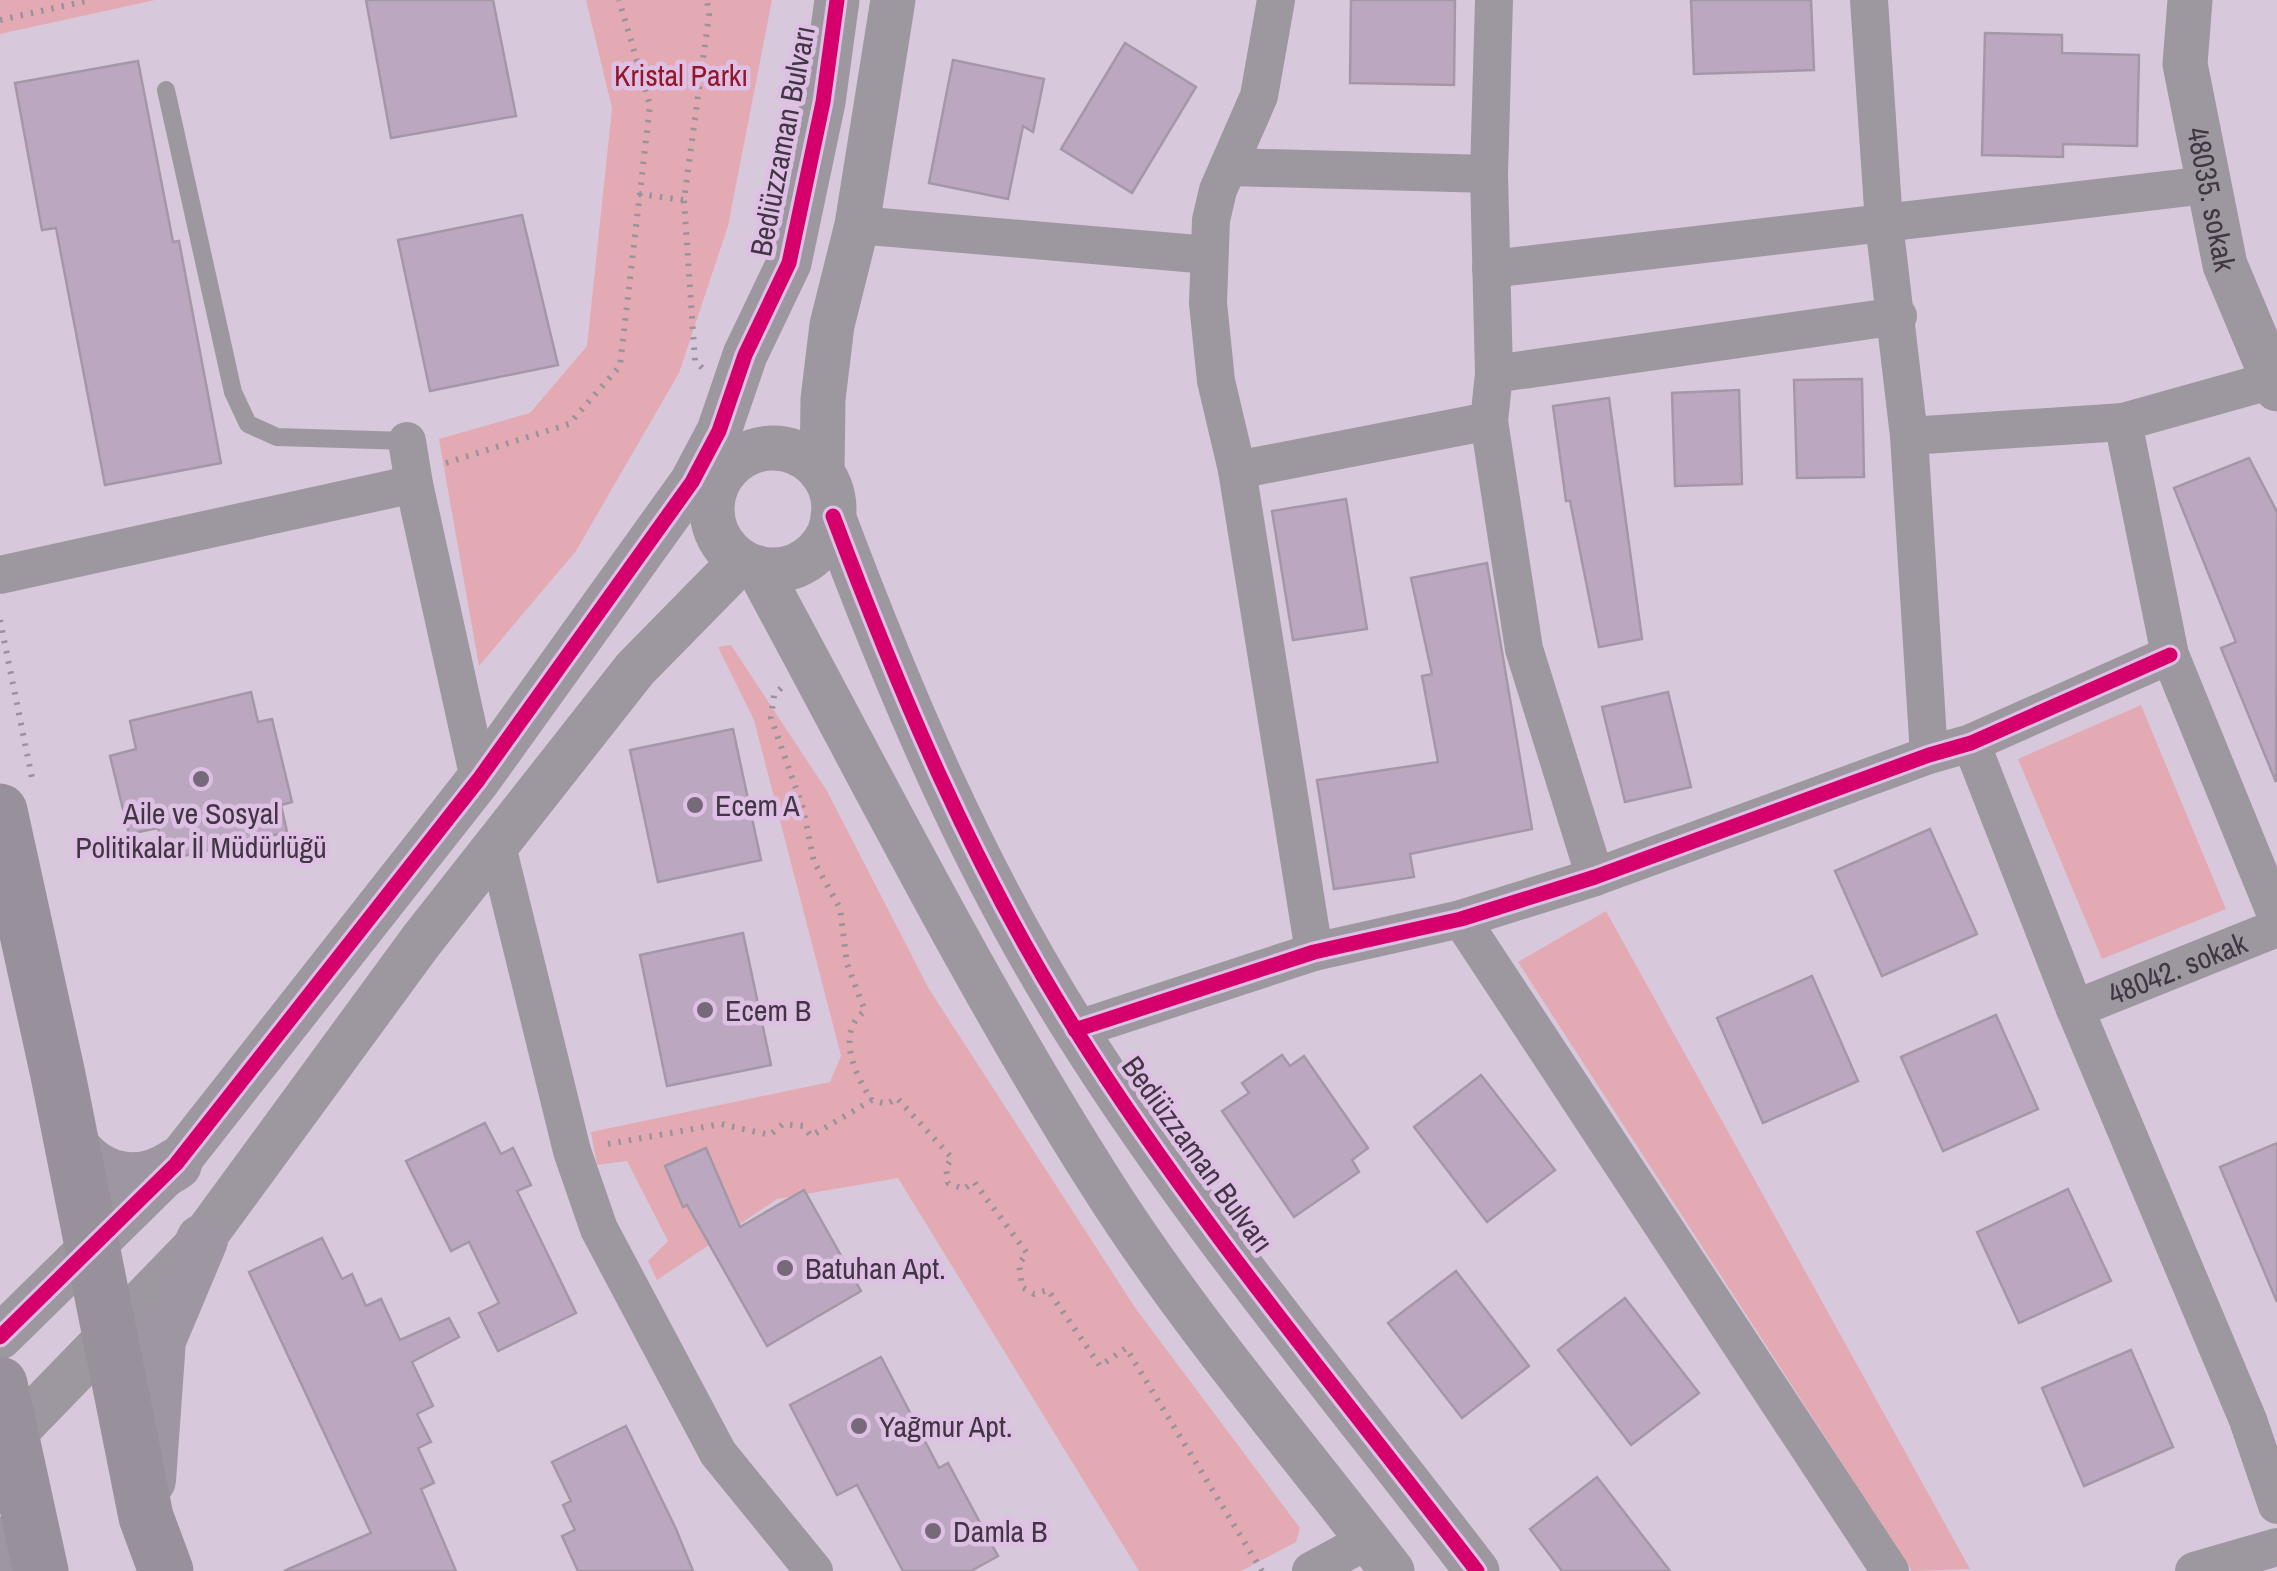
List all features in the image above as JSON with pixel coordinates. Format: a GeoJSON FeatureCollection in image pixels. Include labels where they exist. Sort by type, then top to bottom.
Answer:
{"type":"FeatureCollection","features":[{"type":"Feature","properties":{"kind":"main road"},"geometry":{"type":"LineString","coordinates":[[0,811],[146,1517],[162,1561]]}},
{"type":"Feature","properties":{"kind":"main road"},"geometry":{"type":"LineString","coordinates":[[70,1143],[82,1158],[115,1178],[154,1176],[176,1164]]}},
{"type":"Feature","properties":{"kind":"main road"},"geometry":{"type":"LineString","coordinates":[[162,1561],[150,1480],[157,1362],[160,1340],[202,1240]]}},
{"type":"Feature","properties":{"kind":"main road"},"geometry":{"type":"LineString","coordinates":[[0,1384],[5,1444],[41,1571]]}},
{"type":"Feature","properties":{"kind":"main road"},"geometry":{"type":"LineString","coordinates":[[0,1543],[24,1571]]}},
{"type":"Feature","properties":{"kind":"street","name":"Bediüzzaman Bulvarı"},"geometry":{"type":"LineString","coordinates":[[0,1337],[176,1164],[479,779],[674,507],[725,414],[745,355],[789,263],[822,102],[837,0]]}},
{"type":"Feature","properties":{"kind":"street","name":"Bediüzzaman Bulvarı"},"geometry":{"type":"LineString","coordinates":[[894,0],[857,225],[832,324],[823,399],[828,495],[912,724],[992,886],[1075,1030],[1192,1197],[1477,1571]]}},
{"type":"Feature","properties":{"kind":"street"},"geometry":{"type":"LineString","coordinates":[[1276,0],[1260,96],[1218,190],[1209,255],[1216,382],[1237,470],[1314,952]]}},
{"type":"Feature","properties":{"kind":"street"},"geometry":{"type":"LineString","coordinates":[[1494,0],[1490,174],[1494,374],[1490,421],[1524,649],[1595,878]]}},
{"type":"Feature","properties":{"kind":"street"},"geometry":{"type":"LineString","coordinates":[[1869,0],[1884,223],[1898,316],[1909,436],[1929,755]]}},
{"type":"Feature","properties":{"kind":"street","name":"48035. sokak"},"geometry":{"type":"LineString","coordinates":[[2190,0],[2185,64],[2224,265],[2275,384]]}},
{"type":"Feature","properties":{"kind":"street"},"geometry":{"type":"LineString","coordinates":[[1230,167],[1490,174]]}},
{"type":"Feature","properties":{"kind":"street"},"geometry":{"type":"LineString","coordinates":[[1491,270],[2207,185]]}},
{"type":"Feature","properties":{"kind":"street"},"geometry":{"type":"LineString","coordinates":[[857,225],[1209,255]]}},
{"type":"Feature","properties":{"kind":"street"},"geometry":{"type":"LineString","coordinates":[[1494,374],[1898,316]]}},
{"type":"Feature","properties":{"kind":"street"},"geometry":{"type":"LineString","coordinates":[[1909,436],[2123,422],[2275,384]]}},
{"type":"Feature","properties":{"kind":"street"},"geometry":{"type":"LineString","coordinates":[[725,414],[712,518],[718,535],[749,564],[808,660],[1021,1053],[1103,1187],[1190,1310],[1380,1556],[1311,1571]]}},
{"type":"Feature","properties":{"kind":"street"},"geometry":{"type":"LineString","coordinates":[[1237,470],[1490,421]]}},
{"type":"Feature","properties":{"kind":"street"},"geometry":{"type":"LineString","coordinates":[[2123,422],[2170,655],[2277,917]]}},
{"type":"Feature","properties":{"kind":"street"},"geometry":{"type":"LineString","coordinates":[[5,1444],[202,1240],[497,846],[635,669],[749,564],[787,568],[813,555],[830,530],[828,495],[810,460],[776,448],[740,456],[717,484]]}},
{"type":"Feature","properties":{"kind":"street"},"geometry":{"type":"LineString","coordinates":[[0,576],[411,466],[479,779]]}},
{"type":"Feature","properties":{"kind":"street"},"geometry":{"type":"LineString","coordinates":[[1075,1030],[1314,952],[1461,919],[1595,878],[1929,755],[1972,744],[2170,655]]}},
{"type":"Feature","properties":{"kind":"street"},"geometry":{"type":"LineString","coordinates":[[1972,744],[2075,1009],[2248,1420],[2277,1504]]}},
{"type":"Feature","properties":{"kind":"street"},"geometry":{"type":"LineString","coordinates":[[497,846],[572,1151],[599,1229],[718,1453],[814,1571]]}},
{"type":"Feature","properties":{"kind":"street"},"geometry":{"type":"LineString","coordinates":[[1461,919],[1890,1571]]}},
{"type":"Feature","properties":{"kind":"street","name":"48042. sokak"},"geometry":{"type":"LineString","coordinates":[[2075,1009],[2277,928]]}},
{"type":"Feature","properties":{"kind":"street"},"geometry":{"type":"LineString","coordinates":[[2194,1571],[2277,1546]]}},
{"type":"Feature","properties":{"kind":"lane"},"geometry":{"type":"LineString","coordinates":[[166,90],[233,392],[248,424],[277,437],[411,466]]}},
{"type":"Feature","properties":{"kind":"path"},"geometry":{"type":"LineString","coordinates":[[0,20],[91,0]]}},
{"type":"Feature","properties":{"kind":"path"},"geometry":{"type":"LineString","coordinates":[[411,466],[569,424],[620,366],[650,104],[619,0]]}},
{"type":"Feature","properties":{"kind":"path"},"geometry":{"type":"LineString","coordinates":[[707,0],[709,15],[684,200],[695,361],[725,414]]}},
{"type":"Feature","properties":{"kind":"path"},"geometry":{"type":"LineString","coordinates":[[640,194],[684,200]]}},
{"type":"Feature","properties":{"kind":"path"},"geometry":{"type":"LineString","coordinates":[[808,660],[774,694],[771,718],[803,808],[814,862],[840,908],[847,964],[865,1011],[856,1017],[849,1042],[857,1078],[872,1100],[887,1104],[897,1098],[952,1158],[946,1167],[948,1184],[964,1189],[974,1182],[1027,1252],[1019,1264],[1022,1287],[1034,1294],[1048,1290],[1100,1366],[1126,1348],[1262,1571]]}},
{"type":"Feature","properties":{"kind":"path"},"geometry":{"type":"LineString","coordinates":[[572,1151],[720,1124],[770,1135],[783,1124],[803,1126],[811,1136],[872,1100]]}},
{"type":"Feature","properties":{"kind":"green space"},"geometry":{"type":"Polygon","coordinates":[[[0,0],[155,0],[0,34],[0,0]]]}},
{"type":"Feature","properties":{"kind":"green space","name":"Kristal Parkı"},"geometry":{"type":"Polygon","coordinates":[[[586,0],[772,0],[728,226],[679,373],[576,551],[479,666],[439,439],[530,413],[587,346],[612,108],[586,0]]]}},
{"type":"Feature","properties":{"kind":"green space"},"geometry":{"type":"Polygon","coordinates":[[[731,645],[827,791],[929,989],[1136,1309],[1300,1528],[1296,1542],[1241,1571],[1139,1571],[898,1178],[777,1199],[657,1280],[648,1261],[668,1241],[627,1161],[597,1165],[591,1132],[830,1082],[841,1056],[754,720],[718,647],[731,645]]]}},
{"type":"Feature","properties":{"kind":"green space"},"geometry":{"type":"Polygon","coordinates":[[[2141,705],[2226,909],[2102,959],[2018,759],[2141,705]]]}},
{"type":"Feature","properties":{"kind":"green space"},"geometry":{"type":"Polygon","coordinates":[[[1606,911],[1970,1569],[1912,1571],[1518,962],[1606,911]]]}},
{"type":"Feature","properties":{"kind":"building"},"geometry":{"type":"Polygon","coordinates":[[[366,0],[493,0],[516,116],[391,138],[366,0]]]}},
{"type":"Feature","properties":{"kind":"building"},"geometry":{"type":"Polygon","coordinates":[[[1351,0],[1455,0],[1454,85],[1350,83],[1351,0]]]}},
{"type":"Feature","properties":{"kind":"building"},"geometry":{"type":"Polygon","coordinates":[[[1691,0],[1811,0],[1814,70],[1694,74],[1691,0]]]}},
{"type":"Feature","properties":{"kind":"building"},"geometry":{"type":"Polygon","coordinates":[[[1985,33],[2062,35],[2062,53],[2139,55],[2137,146],[2063,144],[2063,157],[1982,155],[1985,33]]]}},
{"type":"Feature","properties":{"kind":"building"},"geometry":{"type":"Polygon","coordinates":[[[1125,43],[1196,87],[1132,193],[1061,149],[1125,43]]]}},
{"type":"Feature","properties":{"kind":"building"},"geometry":{"type":"Polygon","coordinates":[[[953,60],[1044,79],[1033,132],[1023,126],[1008,199],[929,183],[953,60]]]}},
{"type":"Feature","properties":{"kind":"building"},"geometry":{"type":"Polygon","coordinates":[[[138,61],[173,242],[179,241],[221,463],[105,485],[56,228],[42,230],[15,83],[138,61]]]}},
{"type":"Feature","properties":{"kind":"building"},"geometry":{"type":"Polygon","coordinates":[[[522,215],[558,365],[430,391],[398,240],[522,215]]]}},
{"type":"Feature","properties":{"kind":"building"},"geometry":{"type":"Polygon","coordinates":[[[1862,379],[1864,477],[1797,478],[1794,380],[1862,379]]]}},
{"type":"Feature","properties":{"kind":"building"},"geometry":{"type":"Polygon","coordinates":[[[1739,390],[1742,484],[1675,486],[1672,393],[1739,390]]]}},
{"type":"Feature","properties":{"kind":"building"},"geometry":{"type":"Polygon","coordinates":[[[1609,398],[1642,639],[1599,647],[1570,501],[1566,501],[1553,406],[1609,398]]]}},
{"type":"Feature","properties":{"kind":"building"},"geometry":{"type":"Polygon","coordinates":[[[2249,458],[2277,512],[2276,782],[2221,648],[2236,642],[2174,488],[2249,458]]]}},
{"type":"Feature","properties":{"kind":"building"},"geometry":{"type":"Polygon","coordinates":[[[1346,499],[1367,629],[1293,640],[1272,511],[1346,499]]]}},
{"type":"Feature","properties":{"kind":"building"},"geometry":{"type":"Polygon","coordinates":[[[1487,563],[1532,829],[1410,854],[1414,877],[1334,889],[1317,780],[1438,762],[1422,676],[1432,674],[1411,578],[1487,563]]]}},
{"type":"Feature","properties":{"kind":"building","name":"Aile ve Sosyal Politikalar İl Müdürlüğü"},"geometry":{"type":"Polygon","coordinates":[[[251,692],[258,722],[272,719],[292,802],[281,805],[287,832],[166,860],[158,828],[129,834],[110,756],[136,749],[130,721],[251,692]]]}},
{"type":"Feature","properties":{"kind":"building"},"geometry":{"type":"Polygon","coordinates":[[[1668,692],[1691,787],[1625,802],[1602,707],[1668,692]]]}},
{"type":"Feature","properties":{"kind":"building","name":"Ecem A"},"geometry":{"type":"Polygon","coordinates":[[[733,729],[761,860],[658,882],[630,750],[733,729]]]}},
{"type":"Feature","properties":{"kind":"building"},"geometry":{"type":"Polygon","coordinates":[[[1930,829],[1977,934],[1882,976],[1835,871],[1930,829]]]}},
{"type":"Feature","properties":{"kind":"building","name":"Ecem B"},"geometry":{"type":"Polygon","coordinates":[[[743,933],[771,1065],[667,1086],[640,955],[743,933]]]}},
{"type":"Feature","properties":{"kind":"building"},"geometry":{"type":"Polygon","coordinates":[[[1812,976],[1858,1081],[1763,1123],[1717,1018],[1812,976]]]}},
{"type":"Feature","properties":{"kind":"building"},"geometry":{"type":"Polygon","coordinates":[[[1996,1015],[2038,1109],[1943,1151],[1901,1057],[1996,1015]]]}},
{"type":"Feature","properties":{"kind":"building"},"geometry":{"type":"Polygon","coordinates":[[[1282,1055],[1290,1066],[1304,1056],[1368,1148],[1352,1160],[1359,1172],[1294,1217],[1222,1111],[1249,1093],[1242,1083],[1282,1055]]]}},
{"type":"Feature","properties":{"kind":"building"},"geometry":{"type":"Polygon","coordinates":[[[1481,1075],[1555,1170],[1487,1222],[1414,1127],[1481,1075]]]}},
{"type":"Feature","properties":{"kind":"building"},"geometry":{"type":"Polygon","coordinates":[[[485,1123],[501,1154],[513,1148],[531,1185],[517,1191],[576,1313],[498,1351],[479,1313],[499,1303],[469,1242],[451,1251],[406,1161],[485,1123]]]}},
{"type":"Feature","properties":{"kind":"building"},"geometry":{"type":"Polygon","coordinates":[[[2277,1143],[2277,1302],[2220,1167],[2277,1143]]]}},
{"type":"Feature","properties":{"kind":"building","name":"Batuhan Apt."},"geometry":{"type":"Polygon","coordinates":[[[706,1148],[740,1227],[804,1190],[861,1291],[767,1346],[687,1205],[683,1207],[665,1166],[706,1148]]]}},
{"type":"Feature","properties":{"kind":"building"},"geometry":{"type":"Polygon","coordinates":[[[2068,1189],[2111,1281],[2019,1323],[1977,1232],[2068,1189]]]}},
{"type":"Feature","properties":{"kind":"building"},"geometry":{"type":"Polygon","coordinates":[[[322,1238],[342,1279],[352,1274],[366,1306],[381,1299],[400,1340],[449,1318],[459,1337],[412,1362],[433,1406],[417,1414],[431,1442],[418,1448],[434,1483],[421,1489],[456,1571],[284,1571],[371,1533],[249,1272],[322,1238]]]}},
{"type":"Feature","properties":{"kind":"building"},"geometry":{"type":"Polygon","coordinates":[[[1456,1271],[1529,1366],[1462,1418],[1388,1323],[1456,1271]]]}},
{"type":"Feature","properties":{"kind":"building"},"geometry":{"type":"Polygon","coordinates":[[[1625,1298],[1699,1393],[1631,1445],[1558,1350],[1625,1298]]]}},
{"type":"Feature","properties":{"kind":"building"},"geometry":{"type":"Polygon","coordinates":[[[2131,1350],[2173,1447],[2084,1486],[2042,1388],[2131,1350]]]}},
{"type":"Feature","properties":{"kind":"building"},"geometry":{"type":"Polygon","coordinates":[[[881,1357],[939,1468],[948,1463],[998,1556],[971,1571],[903,1571],[857,1485],[837,1495],[790,1405],[881,1357]]]}},
{"type":"Feature","properties":{"kind":"building"},"geometry":{"type":"Polygon","coordinates":[[[626,1426],[693,1571],[578,1571],[562,1536],[575,1530],[563,1505],[571,1501],[552,1462],[626,1426]]]}},
{"type":"Feature","properties":{"kind":"building"},"geometry":{"type":"Polygon","coordinates":[[[1597,1477],[1670,1571],[1562,1571],[1530,1529],[1597,1477]]]}},
{"type":"Feature","properties":{"kind":"cycle path"},"geometry":{"type":"LineString","coordinates":[[0,1337],[176,1164],[479,779],[692,482],[719,431],[745,355],[789,263],[823,102],[837,0]]}},
{"type":"Feature","properties":{"kind":"cycle path"},"geometry":{"type":"LineString","coordinates":[[833,516],[941,779],[1004,906],[1075,1029],[1219,1237],[1477,1571]]}},
{"type":"Feature","properties":{"kind":"cycle path"},"geometry":{"type":"LineString","coordinates":[[1075,1030],[1314,952],[1461,919],[1595,877],[1971,743],[2170,655]]}},
{"type":"Feature","properties":{"kind":"place","name":"Aile ve Sosyal Politikalar İl Müdürlüğü"},"geometry":{"type":"Point","coordinates":[201,779]}},
{"type":"Feature","properties":{"kind":"place","name":"Ecem A"},"geometry":{"type":"Point","coordinates":[695,805]}},
{"type":"Feature","properties":{"kind":"place","name":"Ecem B"},"geometry":{"type":"Point","coordinates":[705,1010]}},
{"type":"Feature","properties":{"kind":"place","name":"Batuhan Apt."},"geometry":{"type":"Point","coordinates":[785,1268]}},
{"type":"Feature","properties":{"kind":"place","name":"Yağmur Apt."},"geometry":{"type":"Point","coordinates":[859,1426]}},
{"type":"Feature","properties":{"kind":"place","name":"Damla B"},"geometry":{"type":"Point","coordinates":[933,1531]}}]}
